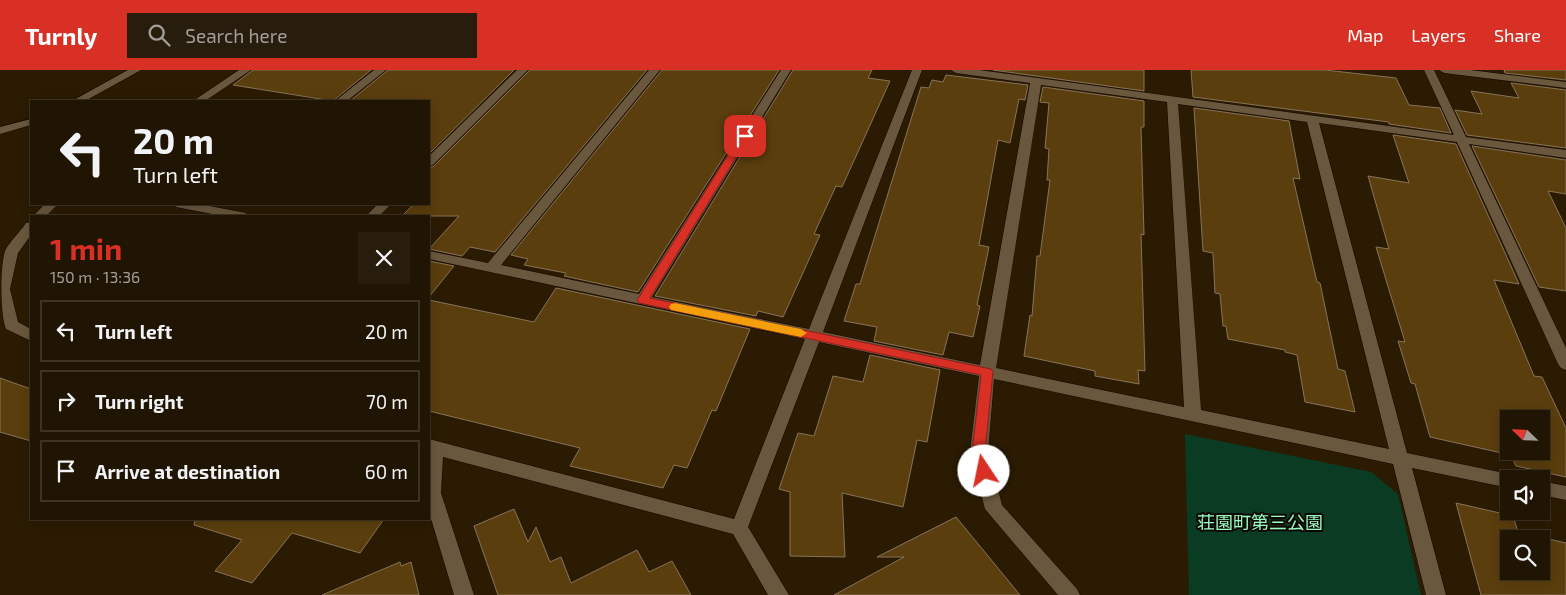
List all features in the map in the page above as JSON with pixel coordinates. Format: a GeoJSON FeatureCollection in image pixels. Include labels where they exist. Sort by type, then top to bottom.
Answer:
{"type":"FeatureCollection","features":[{"type":"Feature","properties":{"kind":"street"},"geometry":{"type":"LineString","coordinates":[[79,100],[136,70]]}},
{"type":"Feature","properties":{"kind":"street"},"geometry":{"type":"LineString","coordinates":[[200,100],[246,70]]}},
{"type":"Feature","properties":{"kind":"street"},"geometry":{"type":"LineString","coordinates":[[341,100],[381,70]]}},
{"type":"Feature","properties":{"kind":"street"},"geometry":{"type":"LineString","coordinates":[[430,161],[523,70]]}},
{"type":"Feature","properties":{"kind":"street"},"geometry":{"type":"LineString","coordinates":[[491,268],[655,70]]}},
{"type":"Feature","properties":{"kind":"street"},"geometry":{"type":"LineString","coordinates":[[643,300],[786,70]]}},
{"type":"Feature","properties":{"kind":"street"},"geometry":{"type":"LineString","coordinates":[[739,528],[917,70]]}},
{"type":"Feature","properties":{"kind":"street"},"geometry":{"type":"LineString","coordinates":[[956,70],[1566,154]]}},
{"type":"Feature","properties":{"kind":"street"},"geometry":{"type":"LineString","coordinates":[[1428,70],[1566,364]]}},
{"type":"Feature","properties":{"kind":"street"},"geometry":{"type":"LineString","coordinates":[[1444,70],[1566,85]]}},
{"type":"Feature","properties":{"kind":"street"},"geometry":{"type":"LineString","coordinates":[[1036,81],[987,372],[979,452],[994,509],[1070,595]]}},
{"type":"Feature","properties":{"kind":"street"},"geometry":{"type":"LineString","coordinates":[[1172,100],[1193,415]]}},
{"type":"Feature","properties":{"kind":"street"},"geometry":{"type":"LineString","coordinates":[[1312,119],[1436,595]]}},
{"type":"Feature","properties":{"kind":"street"},"geometry":{"type":"LineString","coordinates":[[0,131],[30,122]]}},
{"type":"Feature","properties":{"kind":"street"},"geometry":{"type":"LineString","coordinates":[[40,215],[51,205]]}},
{"type":"Feature","properties":{"kind":"street"},"geometry":{"type":"LineString","coordinates":[[373,215],[384,205]]}},
{"type":"Feature","properties":{"kind":"street"},"geometry":{"type":"LineString","coordinates":[[203,206],[237,215]]}},
{"type":"Feature","properties":{"kind":"street"},"geometry":{"type":"LineString","coordinates":[[30,227],[11,252],[2,289],[11,326],[30,336]]}},
{"type":"Feature","properties":{"kind":"street"},"geometry":{"type":"LineString","coordinates":[[430,255],[1500,479]]}},
{"type":"Feature","properties":{"kind":"street"},"geometry":{"type":"LineString","coordinates":[[464,595],[432,493],[432,447],[739,528],[779,595]]}},
{"type":"Feature","properties":{"kind":"street"},"geometry":{"type":"LineString","coordinates":[[1550,490],[1566,493]]}},
{"type":"Feature","properties":{"kind":"green space","name":"荘園町第三公園"},"geometry":{"type":"Polygon","coordinates":[[[1185,434],[1371,472],[1398,494],[1421,595],[1189,595],[1185,434]]]}},
{"type":"Feature","properties":{"kind":"building"},"geometry":{"type":"Polygon","coordinates":[[[253,70],[371,70],[334,100],[233,85],[253,70]]]}},
{"type":"Feature","properties":{"kind":"building"},"geometry":{"type":"Polygon","coordinates":[[[388,70],[514,70],[430,153],[430,100],[351,100],[388,70]]]}},
{"type":"Feature","properties":{"kind":"building"},"geometry":{"type":"Polygon","coordinates":[[[530,70],[647,70],[495,252],[470,247],[462,256],[430,249],[459,216],[403,215],[413,205],[430,205],[430,168],[434,166],[530,70]]]}},
{"type":"Feature","properties":{"kind":"building"},"geometry":{"type":"Polygon","coordinates":[[[662,70],[779,70],[638,292],[564,276],[566,273],[524,265],[528,259],[511,255],[662,70]]]}},
{"type":"Feature","properties":{"kind":"building"},"geometry":{"type":"Polygon","coordinates":[[[793,70],[872,70],[868,78],[890,81],[842,187],[836,186],[814,234],[820,235],[783,317],[758,311],[756,316],[655,296],[793,70]]]}},
{"type":"Feature","properties":{"kind":"building"},"geometry":{"type":"Polygon","coordinates":[[[993,70],[1144,70],[1144,91],[993,70]]]}},
{"type":"Feature","properties":{"kind":"building"},"geometry":{"type":"Polygon","coordinates":[[[1191,70],[1325,70],[1396,78],[1409,105],[1440,108],[1451,133],[1389,124],[1389,122],[1193,97],[1191,70]]]}},
{"type":"Feature","properties":{"kind":"building"},"geometry":{"type":"Polygon","coordinates":[[[1504,70],[1566,70],[1566,80],[1505,73],[1504,70]]]}},
{"type":"Feature","properties":{"kind":"building"},"geometry":{"type":"Polygon","coordinates":[[[946,75],[1028,85],[1025,100],[1019,99],[1010,143],[998,140],[979,245],[989,247],[977,305],[980,306],[973,337],[949,332],[943,355],[874,341],[877,327],[844,321],[856,284],[860,284],[921,87],[929,88],[932,80],[943,82],[946,75]]]}},
{"type":"Feature","properties":{"kind":"building"},"geometry":{"type":"Polygon","coordinates":[[[1511,83],[1566,90],[1566,148],[1467,135],[1455,110],[1482,114],[1471,91],[1519,98],[1511,83]]]}},
{"type":"Feature","properties":{"kind":"building"},"geometry":{"type":"Polygon","coordinates":[[[1043,87],[1144,101],[1144,127],[1141,127],[1144,235],[1141,234],[1145,371],[1138,370],[1139,384],[1095,376],[1095,371],[1024,356],[1030,315],[1032,316],[1037,256],[1040,256],[1050,180],[1047,180],[1049,149],[1045,148],[1049,103],[1040,102],[1043,87]]]}},
{"type":"Feature","properties":{"kind":"building"},"geometry":{"type":"Polygon","coordinates":[[[1194,108],[1289,121],[1300,179],[1293,178],[1317,282],[1320,283],[1338,369],[1345,371],[1355,412],[1305,402],[1297,355],[1285,352],[1285,350],[1228,339],[1226,326],[1223,326],[1220,294],[1215,293],[1213,253],[1203,251],[1194,108]]]}},
{"type":"Feature","properties":{"kind":"building"},"geometry":{"type":"Polygon","coordinates":[[[1393,135],[1456,144],[1519,284],[1494,280],[1534,376],[1542,377],[1566,428],[1566,477],[1550,473],[1550,470],[1534,470],[1516,466],[1513,460],[1550,460],[1550,410],[1500,410],[1500,453],[1430,437],[1415,384],[1411,383],[1398,341],[1405,342],[1376,247],[1389,249],[1368,176],[1409,183],[1393,135]]]}},
{"type":"Feature","properties":{"kind":"building"},"geometry":{"type":"Polygon","coordinates":[[[1472,146],[1566,160],[1566,194],[1548,191],[1566,228],[1566,291],[1539,287],[1472,146]]]}},
{"type":"Feature","properties":{"kind":"building"},"geometry":{"type":"Polygon","coordinates":[[[430,261],[454,266],[430,296],[430,261]]]}},
{"type":"Feature","properties":{"kind":"building"},"geometry":{"type":"Polygon","coordinates":[[[556,288],[750,329],[716,411],[712,410],[687,468],[674,465],[663,488],[570,466],[580,448],[430,411],[430,300],[534,322],[556,288]]]}},
{"type":"Feature","properties":{"kind":"building"},"geometry":{"type":"Polygon","coordinates":[[[870,355],[940,370],[927,442],[917,440],[903,507],[842,493],[845,557],[790,556],[790,492],[779,489],[798,433],[814,436],[833,376],[863,382],[870,355]]]}},
{"type":"Feature","properties":{"kind":"building"},"geometry":{"type":"Polygon","coordinates":[[[0,378],[30,389],[30,441],[0,432],[0,378]]]}},
{"type":"Feature","properties":{"kind":"building"},"geometry":{"type":"Polygon","coordinates":[[[1456,503],[1500,513],[1500,520],[1514,520],[1517,530],[1500,530],[1500,580],[1550,580],[1550,539],[1566,543],[1566,595],[1481,595],[1456,503]]]}},
{"type":"Feature","properties":{"kind":"building"},"geometry":{"type":"Polygon","coordinates":[[[514,509],[528,542],[536,527],[550,562],[561,557],[571,583],[637,550],[649,572],[672,561],[691,595],[498,595],[474,526],[514,509]]]}},
{"type":"Feature","properties":{"kind":"building"},"geometry":{"type":"Polygon","coordinates":[[[956,517],[1020,595],[834,595],[904,557],[877,557],[956,517]]]}},
{"type":"Feature","properties":{"kind":"building"},"geometry":{"type":"Polygon","coordinates":[[[195,520],[383,520],[360,553],[292,533],[252,583],[215,571],[242,540],[194,525],[195,520]]]}},
{"type":"Feature","properties":{"kind":"building"},"geometry":{"type":"Polygon","coordinates":[[[400,562],[401,566],[411,562],[419,595],[322,595],[400,562]]]}},
{"type":"Feature","properties":{"kind":"slow traffic"},"geometry":{"type":"LineString","coordinates":[[675,307],[801,333]]}},
{"type":"Feature","properties":{"kind":"route"},"geometry":{"type":"LineString","coordinates":[[745,136],[643,300],[987,372],[979,452],[984,471]]}}]}
